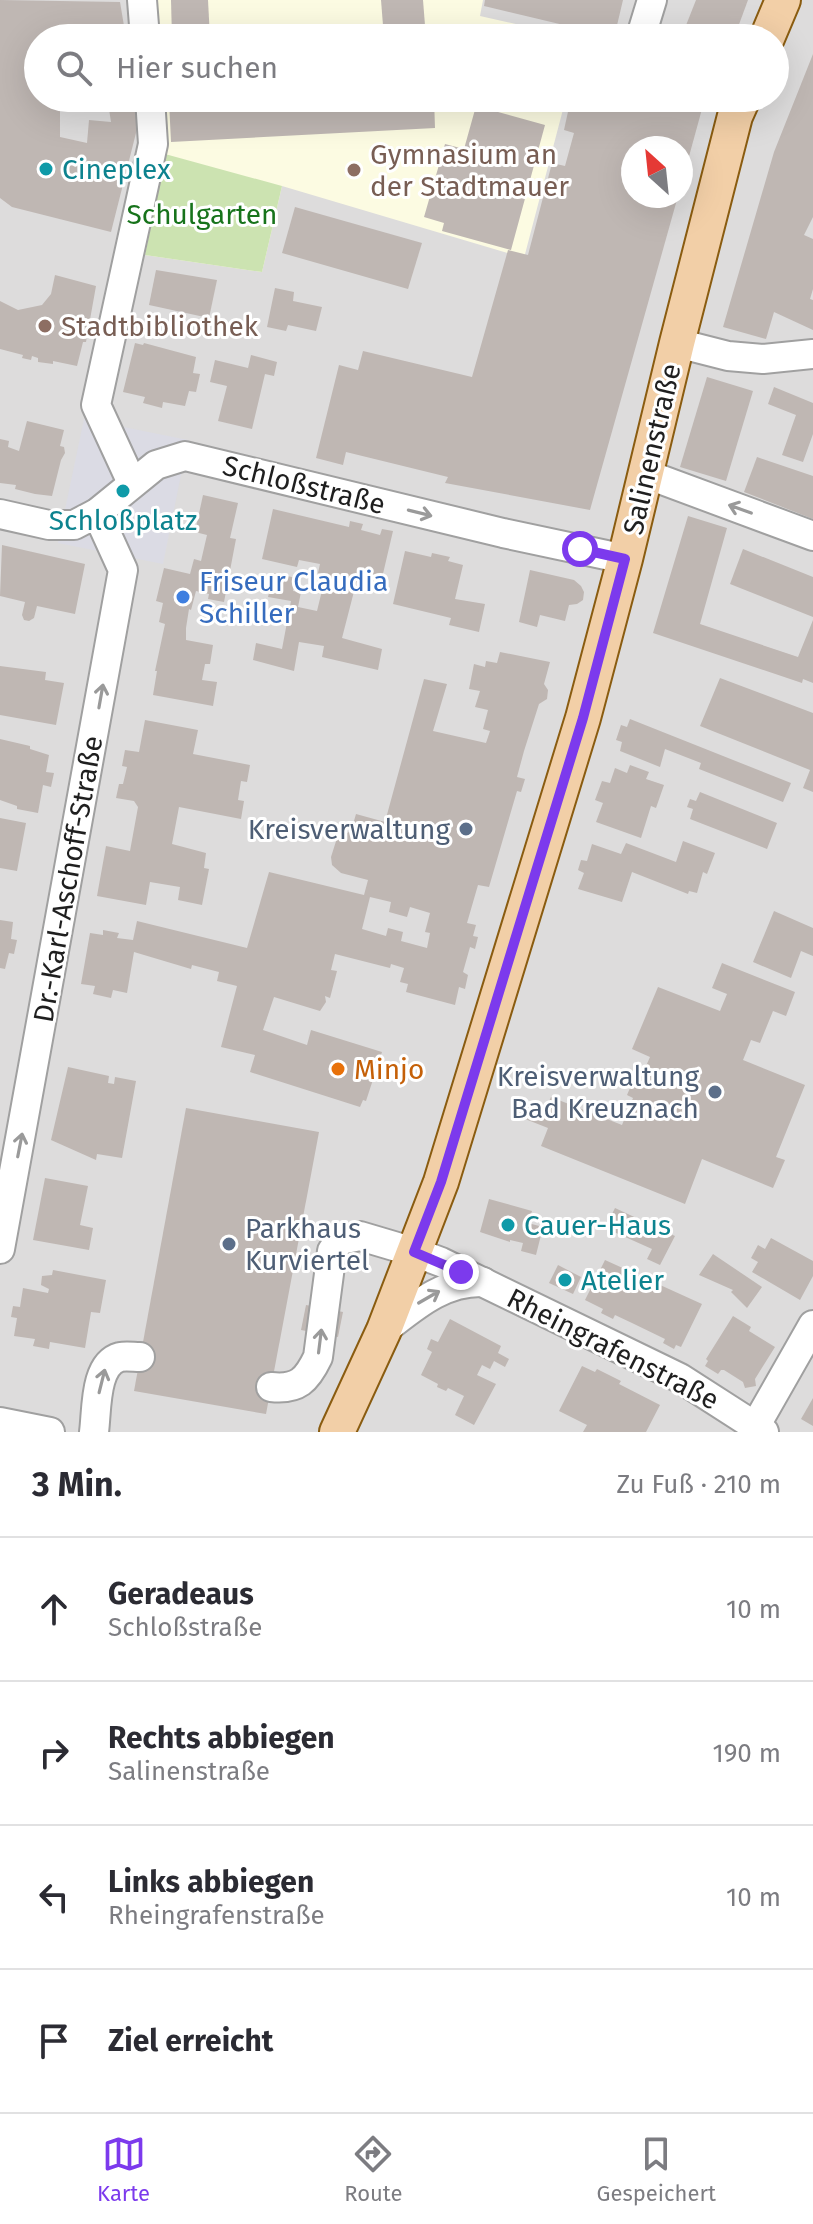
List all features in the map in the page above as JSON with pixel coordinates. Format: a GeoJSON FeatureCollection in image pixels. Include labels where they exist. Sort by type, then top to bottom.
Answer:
{"type":"FeatureCollection","features":[{"type":"Feature","properties":{"kind":"main road"},"geometry":{"type":"LineString","coordinates":[[773,24],[783,0]]}},
{"type":"Feature","properties":{"kind":"main road","name":"Salinenstraße"},"geometry":{"type":"LineString","coordinates":[[337,1432],[384,1330],[441,1182],[583,718],[737,112]]}},
{"type":"Feature","properties":{"kind":"street"},"geometry":{"type":"LineString","coordinates":[[142,0],[144,24]]}},
{"type":"Feature","properties":{"kind":"street"},"geometry":{"type":"LineString","coordinates":[[645,24],[652,0]]}},
{"type":"Feature","properties":{"kind":"street"},"geometry":{"type":"LineString","coordinates":[[132,483],[96,405],[153,144],[151,112]]}},
{"type":"Feature","properties":{"kind":"street"},"geometry":{"type":"LineString","coordinates":[[677,343],[728,356],[763,359],[813,354]]}},
{"type":"Feature","properties":{"kind":"street","name":"Schloßstraße"},"geometry":{"type":"LineString","coordinates":[[0,514],[49,525],[74,525],[97,513],[156,465],[185,456],[503,533],[625,559]]}},
{"type":"Feature","properties":{"kind":"street"},"geometry":{"type":"LineString","coordinates":[[646,474],[813,536]]}},
{"type":"Feature","properties":{"kind":"street","name":"Dr.-Karl-Aschoff-Straße"},"geometry":{"type":"LineString","coordinates":[[0,1249],[123,570],[97,513]]}},
{"type":"Feature","properties":{"kind":"street","name":"Rheingrafenstraße"},"geometry":{"type":"LineString","coordinates":[[271,1387],[285,1389],[298,1384],[312,1370],[318,1357],[332,1251],[340,1240],[360,1236],[414,1252],[483,1282],[680,1378],[760,1429]]}},
{"type":"Feature","properties":{"kind":"street"},"geometry":{"type":"LineString","coordinates":[[384,1330],[434,1293],[458,1284],[483,1282]]}},
{"type":"Feature","properties":{"kind":"street"},"geometry":{"type":"LineString","coordinates":[[760,1429],[813,1325]]}},
{"type":"Feature","properties":{"kind":"street"},"geometry":{"type":"LineString","coordinates":[[94,1432],[100,1382],[107,1366],[119,1357],[140,1357]]}},
{"type":"Feature","properties":{"kind":"street"},"geometry":{"type":"LineString","coordinates":[[0,1422],[50,1432]]}},
{"type":"Feature","properties":{"kind":"shaded area"},"geometry":{"type":"Polygon","coordinates":[[[0,0],[813,0],[813,1432],[0,1432],[0,0]]]}},
{"type":"Feature","properties":{"kind":"shaded area"},"geometry":{"type":"Polygon","coordinates":[[[152,0],[483,0],[480,16],[516,24],[154,24],[152,0]]]}},
{"type":"Feature","properties":{"kind":"shaded area","name":"Gymnasium an der Stadtmauer"},"geometry":{"type":"Polygon","coordinates":[[[161,112],[562,112],[524,258],[282,186],[262,272],[145,255],[165,154],[161,112]]]}},
{"type":"Feature","properties":{"kind":"shaded area","name":"Schloßplatz"},"geometry":{"type":"Polygon","coordinates":[[[84,419],[188,440],[163,564],[58,543],[84,419]]]}},
{"type":"Feature","properties":{"kind":"green space","name":"Schulgarten"},"geometry":{"type":"Polygon","coordinates":[[[165,154],[282,186],[262,272],[145,255],[165,154]]]}},
{"type":"Feature","properties":{"kind":"building"},"geometry":{"type":"Polygon","coordinates":[[[0,0],[120,2],[124,24],[24,24],[24,112],[60,112],[60,137],[87,143],[89,120],[111,122],[109,112],[137,112],[138,125],[111,232],[12,207],[0,198],[0,0]]]}},
{"type":"Feature","properties":{"kind":"building"},"geometry":{"type":"Polygon","coordinates":[[[171,0],[208,0],[209,24],[172,24],[171,0]]]}},
{"type":"Feature","properties":{"kind":"building"},"geometry":{"type":"Polygon","coordinates":[[[381,0],[423,0],[425,24],[383,24],[381,0]]]}},
{"type":"Feature","properties":{"kind":"building"},"geometry":{"type":"Polygon","coordinates":[[[485,0],[623,0],[617,24],[560,24],[484,6],[485,0]]]}},
{"type":"Feature","properties":{"kind":"building"},"geometry":{"type":"Polygon","coordinates":[[[696,0],[748,0],[739,24],[687,24],[696,0]]]}},
{"type":"Feature","properties":{"kind":"building"},"geometry":{"type":"Polygon","coordinates":[[[813,54],[813,217],[804,235],[813,239],[813,289],[810,299],[813,300],[813,330],[774,312],[766,339],[723,327],[774,152],[813,54]]]}},
{"type":"Feature","properties":{"kind":"building"},"geometry":{"type":"Polygon","coordinates":[[[170,112],[434,112],[435,128],[171,142],[170,112]]]}},
{"type":"Feature","properties":{"kind":"building"},"geometry":{"type":"Polygon","coordinates":[[[474,112],[498,112],[545,125],[511,250],[442,231],[444,223],[424,217],[445,144],[464,149],[474,112]]]}},
{"type":"Feature","properties":{"kind":"building"},"geometry":{"type":"Polygon","coordinates":[[[568,112],[701,112],[693,142],[693,136],[621,136],[621,208],[675,208],[590,510],[445,483],[448,477],[346,452],[343,465],[316,458],[339,365],[358,370],[363,351],[472,377],[508,250],[528,255],[552,163],[565,166],[574,133],[564,130],[568,112]]]}},
{"type":"Feature","properties":{"kind":"building"},"geometry":{"type":"Polygon","coordinates":[[[295,207],[422,243],[408,289],[282,253],[295,207]]]}},
{"type":"Feature","properties":{"kind":"building"},"geometry":{"type":"Polygon","coordinates":[[[156,270],[217,280],[209,318],[149,305],[156,270]]]}},
{"type":"Feature","properties":{"kind":"building","name":"Stadtbibliothek"},"geometry":{"type":"Polygon","coordinates":[[[55,275],[96,286],[86,342],[83,342],[77,366],[53,361],[53,364],[38,362],[38,358],[22,358],[23,355],[0,349],[0,301],[18,310],[42,305],[51,294],[55,275]]]}},
{"type":"Feature","properties":{"kind":"building"},"geometry":{"type":"Polygon","coordinates":[[[275,288],[294,292],[293,301],[322,307],[316,331],[288,325],[286,331],[267,327],[275,288]]]}},
{"type":"Feature","properties":{"kind":"building"},"geometry":{"type":"Polygon","coordinates":[[[135,343],[196,357],[193,373],[200,374],[196,392],[189,391],[185,406],[163,402],[162,408],[143,403],[145,397],[123,392],[135,343]]]}},
{"type":"Feature","properties":{"kind":"building"},"geometry":{"type":"Polygon","coordinates":[[[251,355],[277,362],[274,376],[265,374],[252,429],[218,421],[227,386],[210,382],[215,360],[248,368],[251,355]]]}},
{"type":"Feature","properties":{"kind":"building"},"geometry":{"type":"Polygon","coordinates":[[[707,377],[753,391],[726,481],[680,467],[707,377]]]}},
{"type":"Feature","properties":{"kind":"building"},"geometry":{"type":"Polygon","coordinates":[[[774,387],[813,403],[813,434],[803,462],[782,455],[796,415],[768,404],[774,387]]]}},
{"type":"Feature","properties":{"kind":"building"},"geometry":{"type":"Polygon","coordinates":[[[27,421],[64,430],[60,446],[64,447],[65,453],[52,496],[0,483],[0,439],[9,441],[8,447],[19,451],[27,421]]]}},
{"type":"Feature","properties":{"kind":"building"},"geometry":{"type":"Polygon","coordinates":[[[757,457],[813,476],[813,519],[744,492],[757,457]]]}},
{"type":"Feature","properties":{"kind":"building"},"geometry":{"type":"Polygon","coordinates":[[[203,495],[238,503],[230,538],[236,539],[224,602],[208,599],[209,594],[196,591],[186,628],[186,640],[213,645],[210,664],[205,664],[202,680],[217,682],[213,706],[153,695],[165,624],[159,622],[163,603],[156,601],[164,568],[190,574],[194,559],[201,561],[207,535],[195,532],[203,495]]]}},
{"type":"Feature","properties":{"kind":"building"},"geometry":{"type":"Polygon","coordinates":[[[273,509],[349,527],[350,521],[363,524],[361,530],[380,535],[382,529],[393,531],[382,578],[359,572],[342,638],[382,649],[378,670],[322,657],[324,646],[299,642],[294,671],[253,660],[256,643],[282,649],[291,601],[268,597],[274,573],[296,578],[293,591],[301,592],[298,607],[317,611],[326,574],[318,573],[320,564],[299,560],[297,567],[262,559],[273,509]]]}},
{"type":"Feature","properties":{"kind":"building"},"geometry":{"type":"Polygon","coordinates":[[[688,516],[727,528],[700,624],[798,657],[813,620],[813,683],[803,679],[802,683],[653,633],[688,516]]]}},
{"type":"Feature","properties":{"kind":"building"},"geometry":{"type":"Polygon","coordinates":[[[2,545],[85,564],[75,614],[37,606],[34,618],[24,620],[25,602],[0,596],[2,545]]]}},
{"type":"Feature","properties":{"kind":"building"},"geometry":{"type":"Polygon","coordinates":[[[743,549],[813,577],[813,617],[730,584],[743,549]]]}},
{"type":"Feature","properties":{"kind":"building"},"geometry":{"type":"Polygon","coordinates":[[[405,551],[431,557],[432,553],[450,557],[448,561],[463,565],[455,599],[485,604],[479,632],[449,625],[451,618],[393,604],[405,551]]]}},
{"type":"Feature","properties":{"kind":"building"},"geometry":{"type":"Polygon","coordinates":[[[530,570],[574,580],[581,586],[583,600],[569,605],[565,621],[540,615],[537,627],[519,622],[530,570]]]}},
{"type":"Feature","properties":{"kind":"building"},"geometry":{"type":"Polygon","coordinates":[[[500,652],[550,662],[544,684],[548,690],[547,699],[539,704],[524,751],[517,777],[525,779],[521,792],[517,791],[489,887],[478,885],[467,923],[476,925],[473,936],[478,937],[475,949],[470,947],[463,972],[468,975],[465,989],[459,987],[455,1005],[406,992],[408,984],[400,982],[404,968],[391,964],[390,968],[335,954],[331,970],[337,971],[330,998],[325,996],[326,1002],[320,1011],[274,997],[263,1030],[307,1045],[311,1030],[382,1052],[366,1101],[363,1100],[360,1107],[250,1072],[255,1055],[221,1047],[237,986],[217,981],[219,972],[192,965],[191,969],[134,952],[127,993],[113,990],[111,998],[93,994],[95,986],[81,984],[90,933],[103,935],[103,930],[119,933],[117,938],[133,940],[137,921],[247,948],[269,872],[364,895],[368,880],[341,873],[332,865],[331,857],[337,838],[351,831],[356,814],[385,822],[424,679],[447,684],[433,731],[486,743],[490,731],[483,729],[488,710],[475,707],[480,691],[469,689],[474,664],[485,667],[486,661],[497,663],[500,652]],[[370,897],[362,929],[386,936],[388,928],[403,932],[401,941],[427,948],[430,933],[425,932],[430,913],[410,907],[407,917],[389,912],[391,902],[370,897]]]}},
{"type":"Feature","properties":{"kind":"building"},"geometry":{"type":"Polygon","coordinates":[[[0,666],[46,672],[45,680],[64,683],[56,725],[0,715],[0,666]]]}},
{"type":"Feature","properties":{"kind":"building"},"geometry":{"type":"Polygon","coordinates":[[[720,678],[813,713],[813,792],[803,788],[810,770],[700,726],[720,678]]]}},
{"type":"Feature","properties":{"kind":"building"},"geometry":{"type":"Polygon","coordinates":[[[630,719],[791,783],[783,802],[699,769],[701,763],[665,749],[660,767],[620,751],[622,742],[616,740],[621,725],[627,727],[630,719]]]}},
{"type":"Feature","properties":{"kind":"building"},"geometry":{"type":"Polygon","coordinates":[[[145,720],[198,730],[193,754],[250,765],[247,782],[241,781],[238,800],[244,801],[241,819],[179,807],[172,844],[206,853],[204,868],[209,869],[202,905],[178,900],[180,887],[150,882],[146,905],[97,896],[106,846],[130,851],[138,807],[134,801],[116,798],[127,767],[122,766],[125,750],[139,752],[145,720]]]}},
{"type":"Feature","properties":{"kind":"building"},"geometry":{"type":"Polygon","coordinates":[[[0,739],[30,746],[30,749],[49,755],[46,772],[54,773],[51,787],[43,785],[38,813],[17,809],[17,806],[0,800],[0,739]]]}},
{"type":"Feature","properties":{"kind":"building"},"geometry":{"type":"Polygon","coordinates":[[[630,765],[649,772],[646,779],[664,785],[656,808],[651,806],[641,838],[596,822],[603,803],[595,800],[602,781],[610,783],[615,768],[627,773],[630,765]]]}},
{"type":"Feature","properties":{"kind":"building"},"geometry":{"type":"Polygon","coordinates":[[[700,792],[777,823],[767,849],[690,819],[693,809],[687,807],[690,799],[696,801],[700,792]]]}},
{"type":"Feature","properties":{"kind":"building"},"geometry":{"type":"Polygon","coordinates":[[[0,818],[26,823],[17,871],[0,868],[0,818]]]}},
{"type":"Feature","properties":{"kind":"building"},"geometry":{"type":"Polygon","coordinates":[[[683,841],[715,853],[707,874],[703,872],[697,893],[689,891],[688,894],[632,872],[622,902],[578,889],[584,873],[578,870],[581,860],[587,861],[592,844],[621,854],[626,843],[676,862],[683,841]]]}},
{"type":"Feature","properties":{"kind":"building"},"geometry":{"type":"Polygon","coordinates":[[[774,911],[813,928],[813,956],[801,951],[791,978],[753,962],[774,911]]]}},
{"type":"Feature","properties":{"kind":"building"},"geometry":{"type":"Polygon","coordinates":[[[0,920],[13,922],[11,939],[17,940],[14,954],[9,953],[5,969],[0,968],[0,920]]]}},
{"type":"Feature","properties":{"kind":"building","name":"Kreisverwaltung Bad Kreuznach"},"geometry":{"type":"Polygon","coordinates":[[[722,963],[795,992],[786,1016],[773,1011],[760,1043],[751,1040],[743,1060],[805,1085],[776,1157],[785,1160],[773,1188],[702,1159],[685,1204],[541,1146],[548,1128],[520,1117],[523,1107],[543,1115],[551,1097],[622,1125],[633,1098],[627,1095],[632,1082],[638,1084],[650,1057],[632,1049],[658,987],[720,1011],[727,994],[712,988],[722,963]]]}},
{"type":"Feature","properties":{"kind":"building"},"geometry":{"type":"Polygon","coordinates":[[[68,1067],[109,1076],[108,1083],[114,1084],[115,1077],[136,1081],[122,1158],[97,1154],[96,1160],[51,1140],[68,1067]]]}},
{"type":"Feature","properties":{"kind":"building","name":"Parkhaus Kurviertel"},"geometry":{"type":"Polygon","coordinates":[[[186,1108],[319,1132],[266,1414],[134,1391],[186,1108]]]}},
{"type":"Feature","properties":{"kind":"building"},"geometry":{"type":"Polygon","coordinates":[[[45,1178],[88,1186],[80,1225],[93,1228],[89,1250],[33,1240],[45,1178]]]}},
{"type":"Feature","properties":{"kind":"building","name":"Cauer-Haus"},"geometry":{"type":"Polygon","coordinates":[[[489,1199],[532,1211],[528,1223],[543,1227],[536,1255],[521,1251],[523,1243],[480,1232],[489,1199]]]}},
{"type":"Feature","properties":{"kind":"building"},"geometry":{"type":"Polygon","coordinates":[[[615,1208],[675,1236],[660,1265],[647,1259],[652,1249],[605,1228],[615,1208]]]}},
{"type":"Feature","properties":{"kind":"building"},"geometry":{"type":"Polygon","coordinates":[[[771,1238],[813,1261],[813,1276],[800,1300],[752,1272],[758,1262],[751,1258],[758,1245],[765,1249],[771,1238]]]}},
{"type":"Feature","properties":{"kind":"building"},"geometry":{"type":"Polygon","coordinates":[[[713,1254],[762,1287],[747,1308],[731,1292],[733,1290],[699,1275],[713,1254]]]}},
{"type":"Feature","properties":{"kind":"building"},"geometry":{"type":"Polygon","coordinates":[[[605,1260],[702,1304],[681,1347],[676,1345],[674,1349],[663,1343],[665,1339],[615,1315],[613,1319],[601,1313],[603,1309],[585,1300],[605,1260]]]}},
{"type":"Feature","properties":{"kind":"building","name":"Atelier"},"geometry":{"type":"Polygon","coordinates":[[[558,1265],[581,1277],[573,1294],[549,1283],[558,1265]]]}},
{"type":"Feature","properties":{"kind":"building"},"geometry":{"type":"Polygon","coordinates":[[[53,1270],[106,1280],[100,1313],[91,1312],[85,1348],[50,1342],[49,1349],[33,1346],[35,1339],[14,1336],[17,1318],[11,1317],[13,1306],[20,1307],[23,1288],[48,1293],[49,1289],[41,1285],[42,1276],[52,1275],[53,1270]]]}},
{"type":"Feature","properties":{"kind":"building"},"geometry":{"type":"Polygon","coordinates":[[[306,1305],[343,1312],[338,1337],[301,1330],[306,1305]]]}},
{"type":"Feature","properties":{"kind":"building"},"geometry":{"type":"Polygon","coordinates":[[[733,1316],[751,1327],[749,1331],[775,1347],[755,1379],[756,1386],[745,1388],[743,1382],[724,1370],[718,1374],[705,1366],[706,1359],[733,1316]]]}},
{"type":"Feature","properties":{"kind":"building"},"geometry":{"type":"Polygon","coordinates":[[[450,1319],[501,1346],[498,1353],[509,1359],[505,1367],[494,1361],[490,1369],[482,1365],[477,1375],[496,1384],[474,1425],[455,1415],[464,1396],[448,1388],[446,1391],[437,1387],[438,1384],[421,1375],[432,1352],[427,1349],[431,1339],[438,1342],[450,1319]]]}},
{"type":"Feature","properties":{"kind":"building"},"geometry":{"type":"Polygon","coordinates":[[[582,1366],[595,1372],[597,1369],[621,1381],[619,1384],[660,1405],[646,1432],[583,1432],[587,1425],[559,1411],[582,1366]]]}},
{"type":"Feature","properties":{"kind":"building"},"geometry":{"type":"Polygon","coordinates":[[[813,1398],[813,1426],[801,1419],[813,1398]]]}},
{"type":"Feature","properties":{"kind":"place","name":"Cineplex"},"geometry":{"type":"Point","coordinates":[46,169]}},
{"type":"Feature","properties":{"kind":"place","name":"Gymnasium an der Stadtmauer"},"geometry":{"type":"Point","coordinates":[354,170]}},
{"type":"Feature","properties":{"kind":"place","name":"Stadtbibliothek"},"geometry":{"type":"Point","coordinates":[45,326]}},
{"type":"Feature","properties":{"kind":"place","name":"Schloßplatz"},"geometry":{"type":"Point","coordinates":[123,491]}},
{"type":"Feature","properties":{"kind":"place","name":"Friseur Claudia Schiller"},"geometry":{"type":"Point","coordinates":[183,597]}},
{"type":"Feature","properties":{"kind":"place","name":"Kreisverwaltung"},"geometry":{"type":"Point","coordinates":[466,829]}},
{"type":"Feature","properties":{"kind":"place","name":"Minjo"},"geometry":{"type":"Point","coordinates":[338,1069]}},
{"type":"Feature","properties":{"kind":"place","name":"Kreisverwaltung Bad Kreuznach"},"geometry":{"type":"Point","coordinates":[715,1092]}},
{"type":"Feature","properties":{"kind":"place","name":"Cauer-Haus"},"geometry":{"type":"Point","coordinates":[508,1225]}},
{"type":"Feature","properties":{"kind":"place","name":"Parkhaus Kurviertel"},"geometry":{"type":"Point","coordinates":[229,1244]}},
{"type":"Feature","properties":{"kind":"place","name":"Atelier"},"geometry":{"type":"Point","coordinates":[565,1280]}},
{"type":"Feature","properties":{"kind":"route"},"geometry":{"type":"LineString","coordinates":[[461,1272],[414,1252],[441,1182],[583,718],[625,559],[580,549]]}}]}
